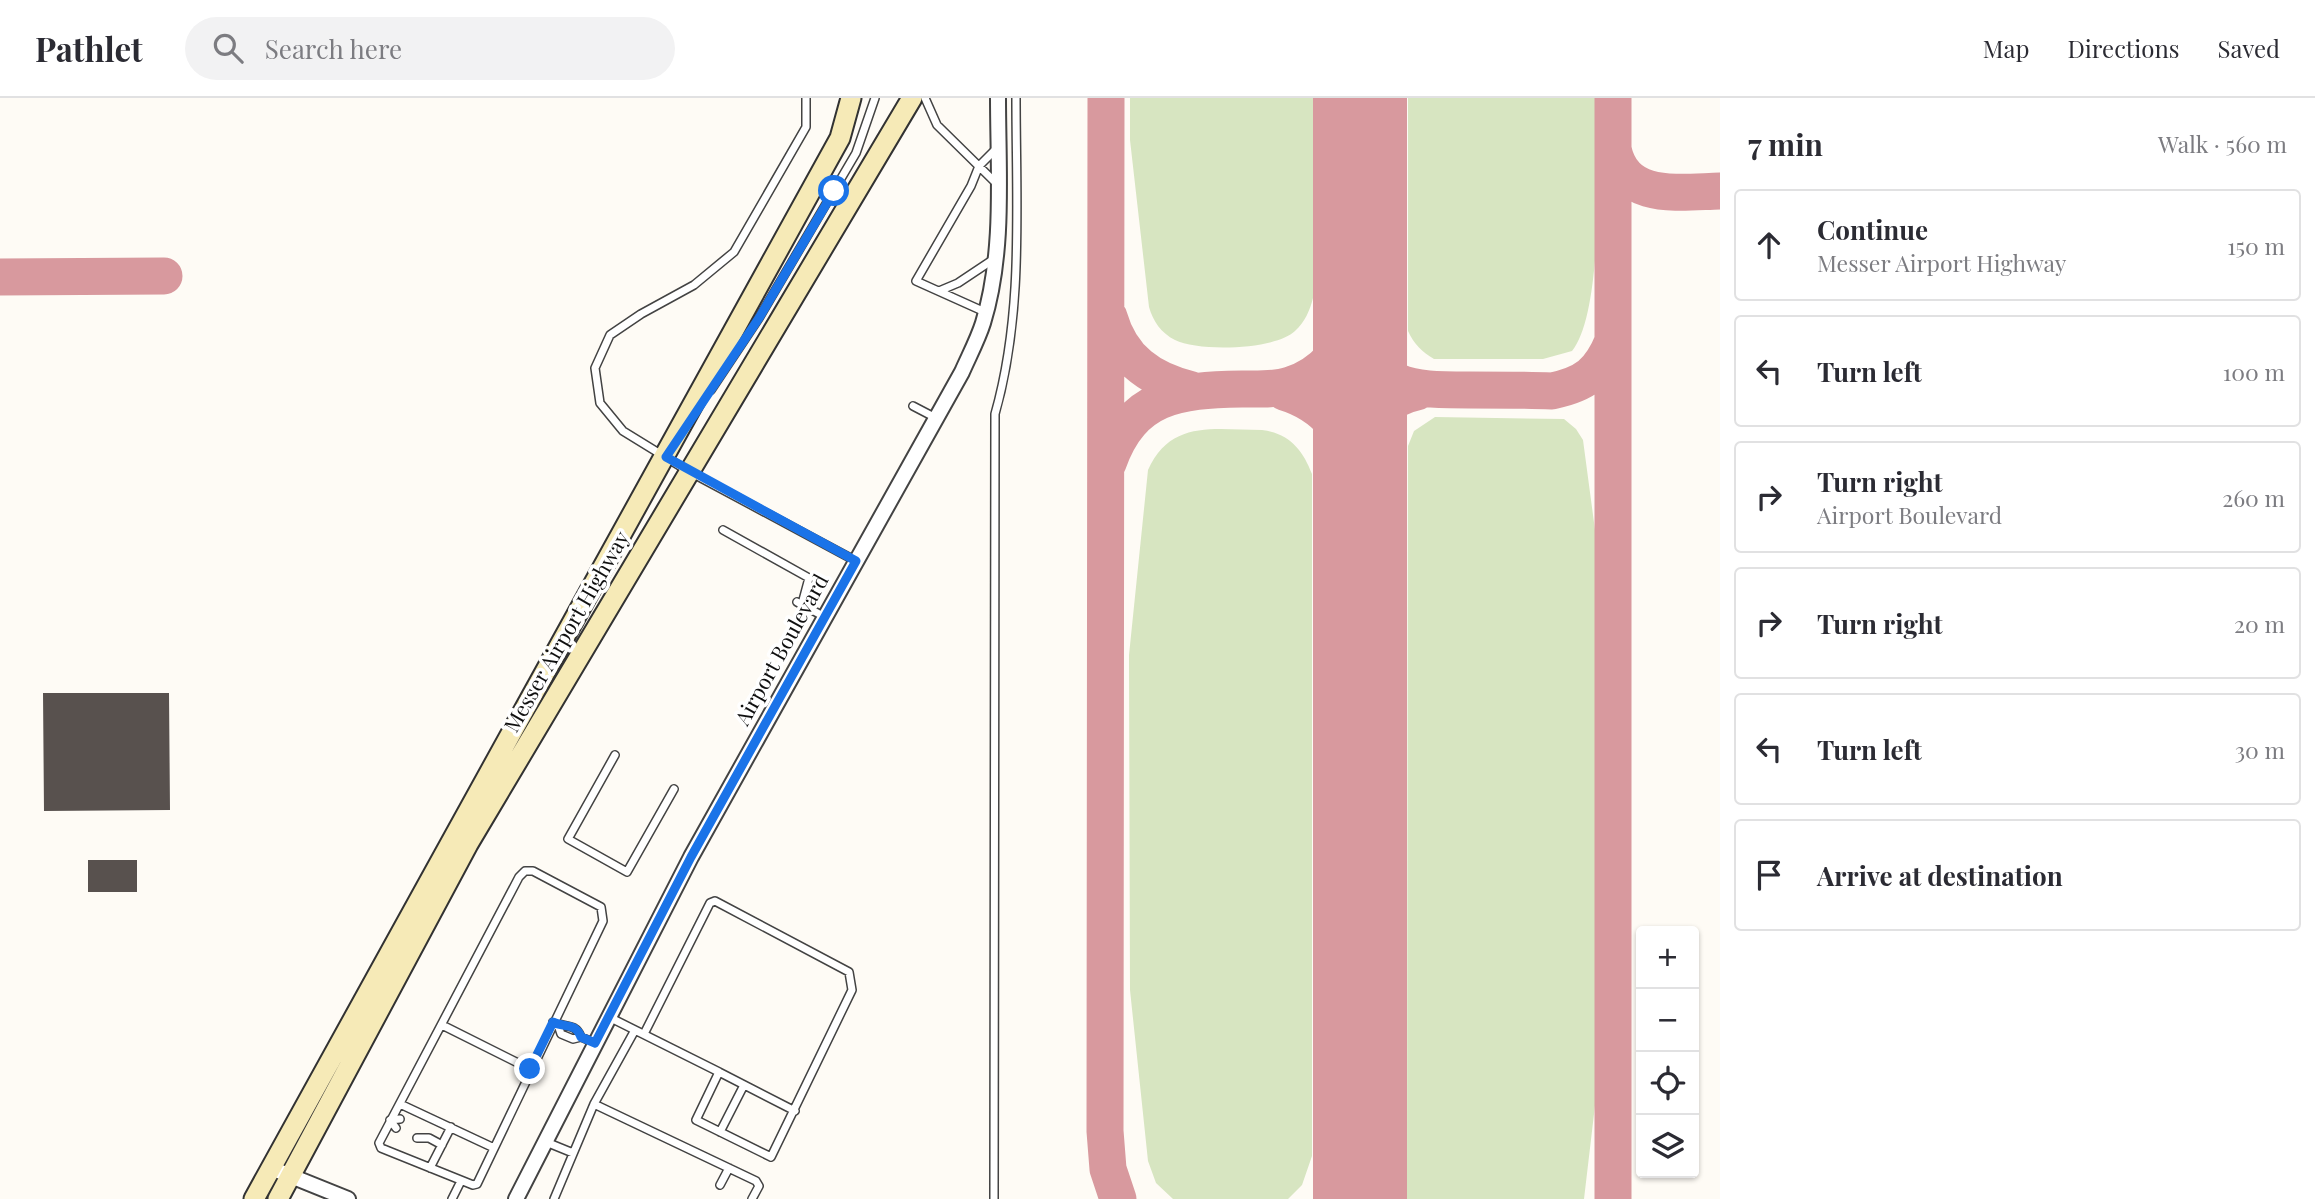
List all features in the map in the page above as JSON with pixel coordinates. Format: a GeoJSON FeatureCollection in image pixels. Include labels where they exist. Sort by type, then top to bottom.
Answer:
{"type":"FeatureCollection","features":[{"type":"Feature","properties":{"kind":"main road","name":"Messer Airport Highway"},"geometry":{"type":"LineString","coordinates":[[254,1199],[455,831],[568,636],[621,532],[666,457],[840,138],[850,98]]}},
{"type":"Feature","properties":{"kind":"main road","name":"Messer Airport Highway"},"geometry":{"type":"LineString","coordinates":[[278,1199],[468,844],[912,98]]}},
{"type":"Feature","properties":{"kind":"street","name":"Airport Boulevard"},"geometry":{"type":"LineString","coordinates":[[516,1199],[545,1142],[588,1040],[609,1017],[691,857],[962,372],[985,312],[995,258],[998,98]]}},
{"type":"Feature","properties":{"kind":"street"},"geometry":{"type":"LineString","coordinates":[[271,1168],[348,1199]]}},
{"type":"Feature","properties":{"kind":"lane"},"geometry":{"type":"LineString","coordinates":[[806,98],[806,127],[734,252],[694,285],[641,314],[610,335],[595,368],[600,403],[623,431],[688,471],[856,561]]}},
{"type":"Feature","properties":{"kind":"lane","name":"Messer Airport Highway"},"geometry":{"type":"LineString","coordinates":[[666,457],[759,318],[856,153],[875,98]]}},
{"type":"Feature","properties":{"kind":"lane"},"geometry":{"type":"LineString","coordinates":[[925,98],[937,125],[998,185]]}},
{"type":"Feature","properties":{"kind":"lane"},"geometry":{"type":"LineString","coordinates":[[994,1199],[995,414],[1006,375],[1014,326],[1016,98]]}},
{"type":"Feature","properties":{"kind":"lane"},"geometry":{"type":"LineString","coordinates":[[985,312],[916,281],[971,186],[979,166],[998,146]]}},
{"type":"Feature","properties":{"kind":"lane"},"geometry":{"type":"LineString","coordinates":[[939,291],[958,283],[995,258]]}},
{"type":"Feature","properties":{"kind":"lane"},"geometry":{"type":"LineString","coordinates":[[913,406],[936,418]]}},
{"type":"Feature","properties":{"kind":"lane"},"geometry":{"type":"LineString","coordinates":[[723,530],[809,578],[800,603],[825,617]]}},
{"type":"Feature","properties":{"kind":"lane"},"geometry":{"type":"LineString","coordinates":[[615,755],[568,839],[627,872],[674,789]]}},
{"type":"Feature","properties":{"kind":"lane"},"geometry":{"type":"LineString","coordinates":[[525,871],[533,871],[601,907],[604,913],[556,1024],[530,1069],[477,1184],[461,1181],[381,1148],[379,1143],[442,1025],[519,877],[525,871]]}},
{"type":"Feature","properties":{"kind":"lane"},"geometry":{"type":"LineString","coordinates":[[644,1034],[710,902],[723,904],[849,972],[852,990],[771,1157],[696,1120],[719,1072]]}},
{"type":"Feature","properties":{"kind":"lane"},"geometry":{"type":"LineString","coordinates":[[609,1017],[794,1111]]}},
{"type":"Feature","properties":{"kind":"lane"},"geometry":{"type":"LineString","coordinates":[[556,1024],[566,1023],[578,1029],[588,1040]]}},
{"type":"Feature","properties":{"kind":"lane"},"geometry":{"type":"LineString","coordinates":[[442,1025],[530,1069]]}},
{"type":"Feature","properties":{"kind":"lane"},"geometry":{"type":"LineString","coordinates":[[554,1199],[594,1104],[635,1030]]}},
{"type":"Feature","properties":{"kind":"lane"},"geometry":{"type":"LineString","coordinates":[[720,1132],[744,1085]]}},
{"type":"Feature","properties":{"kind":"lane"},"geometry":{"type":"LineString","coordinates":[[400,1104],[494,1148]]}},
{"type":"Feature","properties":{"kind":"lane"},"geometry":{"type":"LineString","coordinates":[[594,1104],[756,1181],[759,1186],[752,1199]]}},
{"type":"Feature","properties":{"kind":"lane"},"geometry":{"type":"LineString","coordinates":[[719,1115],[727,1119]]}},
{"type":"Feature","properties":{"kind":"lane"},"geometry":{"type":"LineString","coordinates":[[390,1121],[400,1119]]}},
{"type":"Feature","properties":{"kind":"lane"},"geometry":{"type":"LineString","coordinates":[[390,1121],[396,1128]]}},
{"type":"Feature","properties":{"kind":"lane"},"geometry":{"type":"LineString","coordinates":[[430,1168],[451,1127]]}},
{"type":"Feature","properties":{"kind":"lane"},"geometry":{"type":"LineString","coordinates":[[422,1128],[429,1138],[442,1145]]}},
{"type":"Feature","properties":{"kind":"lane"},"geometry":{"type":"LineString","coordinates":[[417,1138],[429,1138]]}},
{"type":"Feature","properties":{"kind":"lane"},"geometry":{"type":"LineString","coordinates":[[545,1142],[573,1153]]}},
{"type":"Feature","properties":{"kind":"lane"},"geometry":{"type":"LineString","coordinates":[[720,1185],[729,1168]]}},
{"type":"Feature","properties":{"kind":"lane"},"geometry":{"type":"LineString","coordinates":[[452,1199],[461,1181]]}},
{"type":"Feature","properties":{"kind":"green space"},"geometry":{"type":"Polygon","coordinates":[[[1130,98],[1313,98],[1313,298],[1307,316],[1295,331],[1271,342],[1218,347],[1186,344],[1175,340],[1158,326],[1149,307],[1130,140],[1130,98]]]}},
{"type":"Feature","properties":{"kind":"green space"},"geometry":{"type":"Polygon","coordinates":[[[1408,98],[1598,98],[1598,191],[1594,268],[1590,303],[1582,331],[1572,351],[1543,359],[1434,359],[1413,340],[1408,331],[1408,98]]]}},
{"type":"Feature","properties":{"kind":"green space"},"geometry":{"type":"Polygon","coordinates":[[[1435,417],[1564,419],[1576,429],[1583,440],[1597,545],[1598,1080],[1584,1199],[1407,1199],[1408,446],[1414,431],[1435,417]]]}},
{"type":"Feature","properties":{"kind":"green space"},"geometry":{"type":"Polygon","coordinates":[[[1211,429],[1262,430],[1280,435],[1294,444],[1312,474],[1312,1156],[1302,1185],[1288,1199],[1173,1199],[1156,1183],[1148,1161],[1130,990],[1129,655],[1148,470],[1169,442],[1182,435],[1211,429]]]}},
{"type":"Feature","properties":{"kind":"building"},"geometry":{"type":"Polygon","coordinates":[[[43,693],[169,693],[170,810],[44,811],[43,693]]]}},
{"type":"Feature","properties":{"kind":"building"},"geometry":{"type":"Polygon","coordinates":[[[88,860],[137,860],[137,892],[88,892],[88,860]]]}},
{"type":"Feature","properties":{"kind":"taxiway"},"geometry":{"type":"LineString","coordinates":[[1106,98],[1105,1131],[1108,1169],[1118,1199]]}},
{"type":"Feature","properties":{"kind":"taxiway"},"geometry":{"type":"LineString","coordinates":[[1613,98],[1613,1199]]}},
{"type":"Feature","properties":{"kind":"taxiway"},"geometry":{"type":"LineString","coordinates":[[1613,149],[1619,166],[1629,178],[1641,186],[1671,192],[1720,191]]}},
{"type":"Feature","properties":{"kind":"taxiway"},"geometry":{"type":"LineString","coordinates":[[0,277],[164,276]]}},
{"type":"Feature","properties":{"kind":"taxiway"},"geometry":{"type":"LineString","coordinates":[[1108,463],[1118,440],[1130,423],[1144,410],[1160,401],[1197,391],[1278,388],[1314,374],[1348,337],[1360,314]]}},
{"type":"Feature","properties":{"kind":"taxiway"},"geometry":{"type":"LineString","coordinates":[[1109,317],[1121,345],[1139,366],[1163,380],[1192,390]]}},
{"type":"Feature","properties":{"kind":"taxiway"},"geometry":{"type":"LineString","coordinates":[[1360,322],[1366,344],[1374,361],[1384,373],[1397,382],[1428,389],[1552,391],[1564,388],[1582,381],[1597,369],[1613,341]]}},
{"type":"Feature","properties":{"kind":"taxiway"},"geometry":{"type":"LineString","coordinates":[[1286,389],[1413,390]]}},
{"type":"Feature","properties":{"kind":"taxiway"},"geometry":{"type":"LineString","coordinates":[[1284,392],[1312,405],[1334,424],[1350,449],[1360,478]]}},
{"type":"Feature","properties":{"kind":"taxiway"},"geometry":{"type":"LineString","coordinates":[[1360,443],[1382,410],[1398,399],[1417,392]]}},
{"type":"Feature","properties":{"kind":"runway"},"geometry":{"type":"LineString","coordinates":[[1360,98],[1360,1199]]}},
{"type":"Feature","properties":{"kind":"route"},"geometry":{"type":"LineString","coordinates":[[530,1069],[553,1022],[558,1025],[566,1023],[578,1029],[581,1037],[595,1043],[691,857],[856,561],[666,457],[759,318],[834,191]]}}]}
